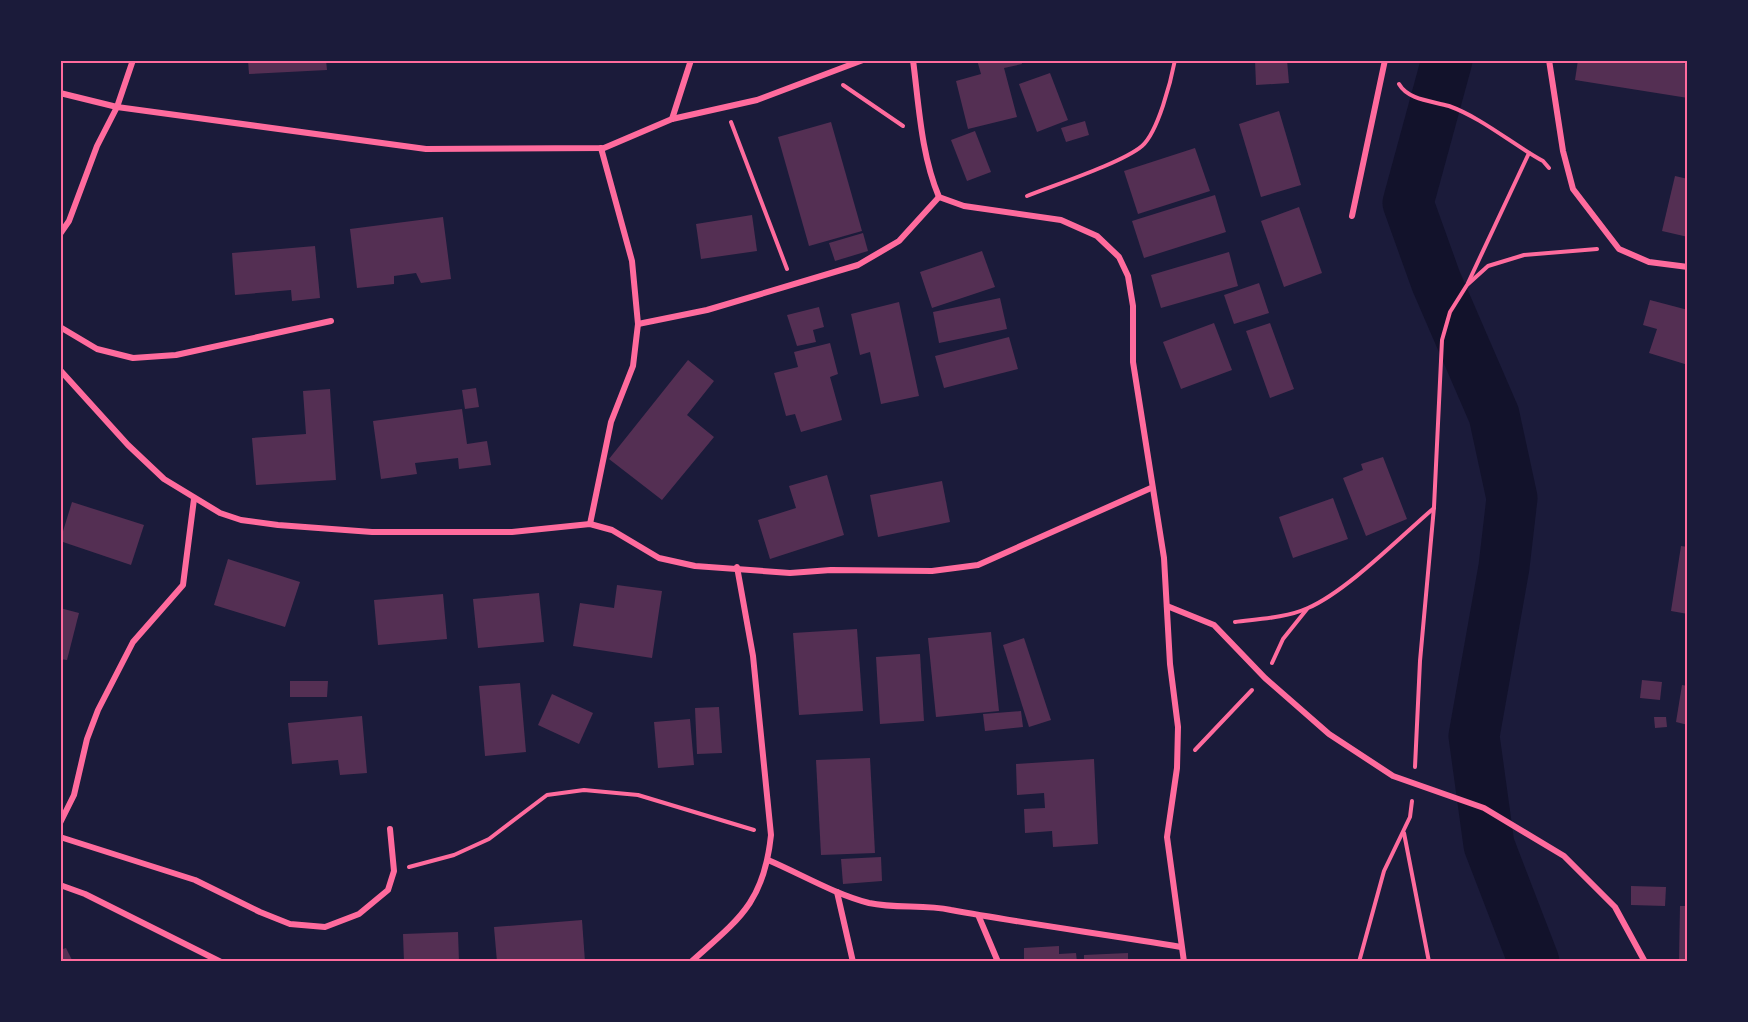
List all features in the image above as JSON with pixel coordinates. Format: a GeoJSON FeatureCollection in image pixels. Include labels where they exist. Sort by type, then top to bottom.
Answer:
{"type":"FeatureCollection","features":[{"type":"Feature","properties":{"kind":"street"},"geometry":{"type":"LineString","coordinates":[[60,234],[69,221],[97,146],[117,107],[133,60]]}},
{"type":"Feature","properties":{"kind":"street"},"geometry":{"type":"LineString","coordinates":[[672,119],[691,60]]}},
{"type":"Feature","properties":{"kind":"street"},"geometry":{"type":"LineString","coordinates":[[60,93],[117,107],[426,148],[601,148],[672,119],[757,100],[863,60]]}},
{"type":"Feature","properties":{"kind":"street"},"geometry":{"type":"LineString","coordinates":[[913,60],[923,141],[931,178],[939,197],[964,206],[1061,220],[1097,236],[1119,257],[1128,276],[1133,306],[1133,362],[1151,488],[1162,529],[1178,727],[1177,768],[1167,837],[1184,962]]}},
{"type":"Feature","properties":{"kind":"street"},"geometry":{"type":"LineString","coordinates":[[1352,216],[1385,60]]}},
{"type":"Feature","properties":{"kind":"street"},"geometry":{"type":"LineString","coordinates":[[1549,60],[1563,151],[1573,189],[1619,249],[1649,262],[1688,267]]}},
{"type":"Feature","properties":{"kind":"street"},"geometry":{"type":"LineString","coordinates":[[590,524],[611,422],[633,366],[638,324],[632,261],[601,148]]}},
{"type":"Feature","properties":{"kind":"street"},"geometry":{"type":"LineString","coordinates":[[638,324],[707,310],[858,265],[899,240],[939,197]]}},
{"type":"Feature","properties":{"kind":"street"},"geometry":{"type":"LineString","coordinates":[[60,327],[97,349],[134,358],[176,355],[331,321]]}},
{"type":"Feature","properties":{"kind":"street"},"geometry":{"type":"LineString","coordinates":[[60,370],[128,445],[164,479],[220,513],[241,520],[372,532],[512,532],[590,524],[612,530],[659,558],[695,566],[737,567],[790,573],[831,570],[932,571],[978,566],[1151,488]]}},
{"type":"Feature","properties":{"kind":"street"},"geometry":{"type":"LineString","coordinates":[[60,823],[74,795],[87,739],[98,710],[133,642],[183,585],[194,499]]}},
{"type":"Feature","properties":{"kind":"street"},"geometry":{"type":"LineString","coordinates":[[691,962],[743,913],[756,896],[768,860],[771,835],[753,656],[737,567]]}},
{"type":"Feature","properties":{"kind":"street"},"geometry":{"type":"LineString","coordinates":[[1167,606],[1214,625],[1266,678],[1329,734],[1393,776],[1484,808],[1564,856],[1615,908],[1645,962]]}},
{"type":"Feature","properties":{"kind":"street"},"geometry":{"type":"LineString","coordinates":[[60,837],[195,880],[290,924],[325,927],[359,914],[388,890],[394,871],[390,829]]}},
{"type":"Feature","properties":{"kind":"street"},"geometry":{"type":"LineString","coordinates":[[768,860],[837,892],[870,903],[906,908],[928,906],[1181,947]]}},
{"type":"Feature","properties":{"kind":"street"},"geometry":{"type":"LineString","coordinates":[[60,885],[85,894],[221,962]]}},
{"type":"Feature","properties":{"kind":"street"},"geometry":{"type":"LineString","coordinates":[[837,892],[853,962]]}},
{"type":"Feature","properties":{"kind":"street"},"geometry":{"type":"LineString","coordinates":[[980,916],[998,962]]}},
{"type":"Feature","properties":{"kind":"path"},"geometry":{"type":"LineString","coordinates":[[1026,196],[1127,155],[1143,145],[1158,119],[1175,60]]}},
{"type":"Feature","properties":{"kind":"path"},"geometry":{"type":"LineString","coordinates":[[825,73],[923,141]]}},
{"type":"Feature","properties":{"kind":"path"},"geometry":{"type":"LineString","coordinates":[[1397,78],[1400,87],[1409,95],[1451,107],[1543,161],[1573,189]]}},
{"type":"Feature","properties":{"kind":"path"},"geometry":{"type":"LineString","coordinates":[[726,107],[793,284]]}},
{"type":"Feature","properties":{"kind":"path"},"geometry":{"type":"LineString","coordinates":[[1359,962],[1384,871],[1410,817],[1414,785],[1420,661],[1434,507],[1442,340],[1450,312],[1467,285],[1529,153]]}},
{"type":"Feature","properties":{"kind":"path"},"geometry":{"type":"LineString","coordinates":[[1467,285],[1488,266],[1505,259],[1552,253],[1619,249]]}},
{"type":"Feature","properties":{"kind":"path"},"geometry":{"type":"LineString","coordinates":[[1214,625],[1266,619],[1307,609],[1336,591],[1434,507]]}},
{"type":"Feature","properties":{"kind":"path"},"geometry":{"type":"LineString","coordinates":[[1177,768],[1266,678],[1282,639],[1307,609]]}},
{"type":"Feature","properties":{"kind":"path"},"geometry":{"type":"LineString","coordinates":[[394,871],[454,855],[489,839],[547,795],[584,790],[638,795],[771,835]]}},
{"type":"Feature","properties":{"kind":"path"},"geometry":{"type":"LineString","coordinates":[[1403,832],[1429,962]]}},
{"type":"Feature","properties":{"kind":"building"},"geometry":{"type":"Polygon","coordinates":[[[248,60],[326,60],[327,70],[249,74],[248,60]]]}},
{"type":"Feature","properties":{"kind":"building"},"geometry":{"type":"Polygon","coordinates":[[[977,60],[1021,60],[1022,64],[1004,68],[1017,117],[968,129],[956,81],[981,74],[977,60]]]}},
{"type":"Feature","properties":{"kind":"building"},"geometry":{"type":"Polygon","coordinates":[[[1255,60],[1287,60],[1289,83],[1256,85],[1255,60]]]}},
{"type":"Feature","properties":{"kind":"building"},"geometry":{"type":"Polygon","coordinates":[[[1578,60],[1665,60],[1688,64],[1688,98],[1575,80],[1578,60]]]}},
{"type":"Feature","properties":{"kind":"building"},"geometry":{"type":"Polygon","coordinates":[[[1050,73],[1068,120],[1037,132],[1019,84],[1050,73]]]}},
{"type":"Feature","properties":{"kind":"building"},"geometry":{"type":"Polygon","coordinates":[[[1279,111],[1301,185],[1261,197],[1239,124],[1279,111]]]}},
{"type":"Feature","properties":{"kind":"building"},"geometry":{"type":"Polygon","coordinates":[[[1085,121],[1089,135],[1066,142],[1061,128],[1085,121]]]}},
{"type":"Feature","properties":{"kind":"building"},"geometry":{"type":"Polygon","coordinates":[[[831,122],[862,231],[809,246],[778,137],[831,122]]]}},
{"type":"Feature","properties":{"kind":"building"},"geometry":{"type":"Polygon","coordinates":[[[975,131],[991,172],[967,181],[951,140],[975,131]]]}},
{"type":"Feature","properties":{"kind":"building"},"geometry":{"type":"Polygon","coordinates":[[[1195,148],[1210,191],[1138,214],[1124,171],[1195,148]]]}},
{"type":"Feature","properties":{"kind":"building"},"geometry":{"type":"Polygon","coordinates":[[[1675,176],[1688,179],[1688,237],[1662,231],[1675,176]]]}},
{"type":"Feature","properties":{"kind":"building"},"geometry":{"type":"Polygon","coordinates":[[[1215,195],[1226,232],[1144,258],[1132,221],[1215,195]]]}},
{"type":"Feature","properties":{"kind":"building"},"geometry":{"type":"Polygon","coordinates":[[[1299,207],[1322,273],[1284,287],[1261,221],[1299,207]]]}},
{"type":"Feature","properties":{"kind":"building"},"geometry":{"type":"Polygon","coordinates":[[[752,215],[757,251],[701,259],[696,224],[752,215]]]}},
{"type":"Feature","properties":{"kind":"building"},"geometry":{"type":"Polygon","coordinates":[[[443,217],[451,279],[421,283],[416,273],[394,276],[394,284],[357,288],[350,229],[443,217]]]}},
{"type":"Feature","properties":{"kind":"building"},"geometry":{"type":"Polygon","coordinates":[[[863,233],[868,251],[835,261],[829,243],[863,233]]]}},
{"type":"Feature","properties":{"kind":"building"},"geometry":{"type":"Polygon","coordinates":[[[315,246],[320,298],[292,301],[291,290],[235,295],[232,253],[315,246]]]}},
{"type":"Feature","properties":{"kind":"building"},"geometry":{"type":"Polygon","coordinates":[[[982,251],[995,287],[932,308],[920,272],[982,251]]]}},
{"type":"Feature","properties":{"kind":"building"},"geometry":{"type":"Polygon","coordinates":[[[1229,252],[1238,286],[1161,308],[1151,275],[1229,252]]]}},
{"type":"Feature","properties":{"kind":"building"},"geometry":{"type":"Polygon","coordinates":[[[1259,283],[1269,313],[1234,324],[1224,295],[1259,283]]]}},
{"type":"Feature","properties":{"kind":"building"},"geometry":{"type":"Polygon","coordinates":[[[1000,298],[1007,329],[939,343],[933,312],[1000,298]]]}},
{"type":"Feature","properties":{"kind":"building"},"geometry":{"type":"Polygon","coordinates":[[[1650,300],[1688,310],[1688,365],[1649,353],[1657,329],[1643,325],[1650,300]]]}},
{"type":"Feature","properties":{"kind":"building"},"geometry":{"type":"Polygon","coordinates":[[[899,302],[919,396],[881,404],[870,352],[860,355],[851,314],[899,302]]]}},
{"type":"Feature","properties":{"kind":"building"},"geometry":{"type":"Polygon","coordinates":[[[819,307],[824,327],[813,330],[816,342],[797,346],[787,315],[819,307]]]}},
{"type":"Feature","properties":{"kind":"building"},"geometry":{"type":"Polygon","coordinates":[[[1214,323],[1232,370],[1181,389],[1163,342],[1214,323]]]}},
{"type":"Feature","properties":{"kind":"building"},"geometry":{"type":"Polygon","coordinates":[[[1270,323],[1294,389],[1270,398],[1246,331],[1270,323]]]}},
{"type":"Feature","properties":{"kind":"building"},"geometry":{"type":"Polygon","coordinates":[[[1009,337],[1018,369],[944,388],[935,356],[1009,337]]]}},
{"type":"Feature","properties":{"kind":"building"},"geometry":{"type":"Polygon","coordinates":[[[830,343],[838,374],[830,377],[842,420],[801,432],[795,414],[786,416],[774,373],[798,367],[794,352],[830,343]]]}},
{"type":"Feature","properties":{"kind":"building"},"geometry":{"type":"Polygon","coordinates":[[[688,360],[714,381],[687,415],[714,437],[662,500],[609,459],[688,360]]]}},
{"type":"Feature","properties":{"kind":"building"},"geometry":{"type":"Polygon","coordinates":[[[476,388],[479,407],[465,409],[462,390],[476,388]]]}},
{"type":"Feature","properties":{"kind":"building"},"geometry":{"type":"Polygon","coordinates":[[[330,389],[336,480],[256,485],[252,438],[306,434],[303,391],[330,389]]]}},
{"type":"Feature","properties":{"kind":"building"},"geometry":{"type":"Polygon","coordinates":[[[462,409],[467,444],[487,441],[491,465],[459,469],[458,458],[415,463],[417,474],[381,479],[373,421],[462,409]]]}},
{"type":"Feature","properties":{"kind":"building"},"geometry":{"type":"Polygon","coordinates":[[[1383,457],[1407,519],[1366,536],[1343,478],[1363,470],[1361,464],[1383,457]]]}},
{"type":"Feature","properties":{"kind":"building"},"geometry":{"type":"Polygon","coordinates":[[[827,475],[844,535],[770,559],[758,520],[796,508],[789,486],[827,475]]]}},
{"type":"Feature","properties":{"kind":"building"},"geometry":{"type":"Polygon","coordinates":[[[942,481],[950,522],[878,537],[870,495],[942,481]]]}},
{"type":"Feature","properties":{"kind":"building"},"geometry":{"type":"Polygon","coordinates":[[[1333,498],[1348,539],[1293,558],[1279,517],[1333,498]]]}},
{"type":"Feature","properties":{"kind":"building"},"geometry":{"type":"Polygon","coordinates":[[[72,502],[144,525],[131,565],[60,541],[72,502]]]}},
{"type":"Feature","properties":{"kind":"building"},"geometry":{"type":"Polygon","coordinates":[[[1681,546],[1688,547],[1688,614],[1671,611],[1681,546]]]}},
{"type":"Feature","properties":{"kind":"building"},"geometry":{"type":"Polygon","coordinates":[[[228,559],[300,582],[285,627],[214,605],[228,559]]]}},
{"type":"Feature","properties":{"kind":"building"},"geometry":{"type":"Polygon","coordinates":[[[617,585],[662,591],[652,658],[573,646],[580,603],[614,608],[617,585]]]}},
{"type":"Feature","properties":{"kind":"building"},"geometry":{"type":"Polygon","coordinates":[[[539,593],[544,642],[478,648],[473,599],[539,593]]]}},
{"type":"Feature","properties":{"kind":"building"},"geometry":{"type":"Polygon","coordinates":[[[443,594],[447,639],[378,645],[374,600],[443,594]]]}},
{"type":"Feature","properties":{"kind":"building"},"geometry":{"type":"Polygon","coordinates":[[[60,608],[79,613],[67,660],[60,659],[60,608]]]}},
{"type":"Feature","properties":{"kind":"building"},"geometry":{"type":"Polygon","coordinates":[[[857,629],[863,711],[799,715],[793,633],[857,629]]]}},
{"type":"Feature","properties":{"kind":"building"},"geometry":{"type":"Polygon","coordinates":[[[991,632],[999,711],[936,717],[928,638],[991,632]]]}},
{"type":"Feature","properties":{"kind":"building"},"geometry":{"type":"Polygon","coordinates":[[[1024,638],[1051,720],[1029,727],[1003,645],[1024,638]]]}},
{"type":"Feature","properties":{"kind":"building"},"geometry":{"type":"Polygon","coordinates":[[[920,654],[924,721],[880,724],[876,657],[920,654]]]}},
{"type":"Feature","properties":{"kind":"building"},"geometry":{"type":"Polygon","coordinates":[[[1642,680],[1662,682],[1660,700],[1640,698],[1642,680]]]}},
{"type":"Feature","properties":{"kind":"building"},"geometry":{"type":"Polygon","coordinates":[[[290,681],[328,681],[327,697],[290,697],[290,681]]]}},
{"type":"Feature","properties":{"kind":"building"},"geometry":{"type":"Polygon","coordinates":[[[520,683],[526,752],[485,756],[479,686],[520,683]]]}},
{"type":"Feature","properties":{"kind":"building"},"geometry":{"type":"Polygon","coordinates":[[[1682,685],[1688,686],[1688,725],[1676,722],[1682,685]]]}},
{"type":"Feature","properties":{"kind":"building"},"geometry":{"type":"Polygon","coordinates":[[[552,694],[593,713],[579,744],[538,725],[552,694]]]}},
{"type":"Feature","properties":{"kind":"building"},"geometry":{"type":"Polygon","coordinates":[[[719,707],[722,753],[697,754],[695,708],[719,707]]]}},
{"type":"Feature","properties":{"kind":"building"},"geometry":{"type":"Polygon","coordinates":[[[1021,711],[1023,727],[985,731],[983,714],[1021,711]]]}},
{"type":"Feature","properties":{"kind":"building"},"geometry":{"type":"Polygon","coordinates":[[[362,716],[367,773],[340,775],[338,760],[292,764],[288,723],[362,716]]]}},
{"type":"Feature","properties":{"kind":"building"},"geometry":{"type":"Polygon","coordinates":[[[1654,717],[1666,717],[1667,727],[1655,728],[1654,717]]]}},
{"type":"Feature","properties":{"kind":"building"},"geometry":{"type":"Polygon","coordinates":[[[690,719],[694,765],[658,768],[654,722],[690,719]]]}},
{"type":"Feature","properties":{"kind":"building"},"geometry":{"type":"Polygon","coordinates":[[[870,758],[875,853],[821,855],[816,760],[870,758]]]}},
{"type":"Feature","properties":{"kind":"building"},"geometry":{"type":"Polygon","coordinates":[[[1094,759],[1098,844],[1053,847],[1052,831],[1025,833],[1024,809],[1045,808],[1044,793],[1017,795],[1016,764],[1094,759]]]}},
{"type":"Feature","properties":{"kind":"building"},"geometry":{"type":"Polygon","coordinates":[[[881,857],[882,881],[843,884],[841,859],[881,857]]]}},
{"type":"Feature","properties":{"kind":"building"},"geometry":{"type":"Polygon","coordinates":[[[1631,886],[1666,887],[1665,906],[1631,905],[1631,886]]]}},
{"type":"Feature","properties":{"kind":"building"},"geometry":{"type":"Polygon","coordinates":[[[1680,906],[1688,906],[1688,962],[1679,962],[1680,906]]]}},
{"type":"Feature","properties":{"kind":"building"},"geometry":{"type":"Polygon","coordinates":[[[582,920],[585,962],[497,962],[494,927],[582,920]]]}},
{"type":"Feature","properties":{"kind":"building"},"geometry":{"type":"Polygon","coordinates":[[[458,932],[459,962],[404,962],[403,934],[458,932]]]}},
{"type":"Feature","properties":{"kind":"building"},"geometry":{"type":"Polygon","coordinates":[[[1059,946],[1059,954],[1076,953],[1077,962],[1024,962],[1024,948],[1059,946]]]}},
{"type":"Feature","properties":{"kind":"building"},"geometry":{"type":"Polygon","coordinates":[[[66,948],[73,962],[60,962],[60,950],[66,948]]]}},
{"type":"Feature","properties":{"kind":"building"},"geometry":{"type":"Polygon","coordinates":[[[1128,953],[1128,962],[1084,962],[1084,955],[1128,953]]]}},
{"type":"Feature","properties":{"kind":"waterway"},"geometry":{"type":"LineString","coordinates":[[1447,60],[1408,203],[1436,281],[1494,415],[1512,498],[1504,567],[1474,736],[1489,845],[1534,962]]}}]}
